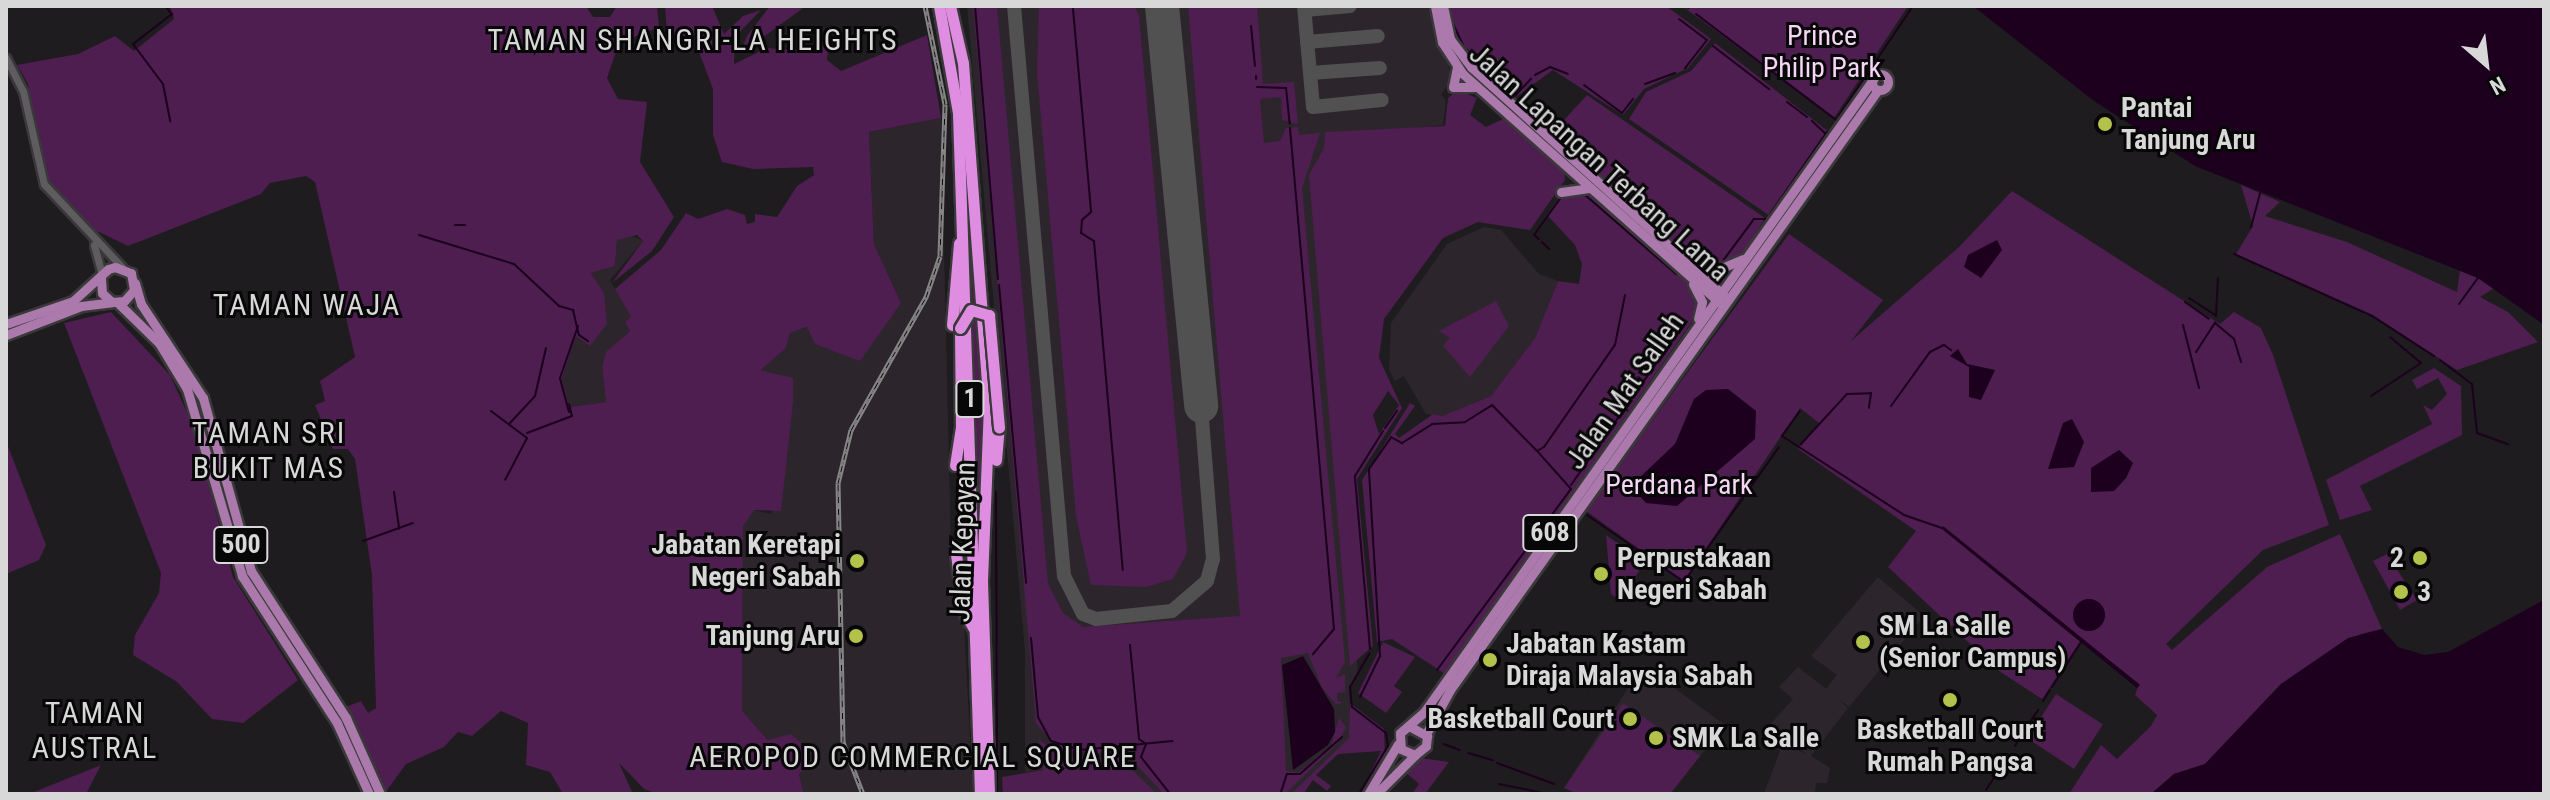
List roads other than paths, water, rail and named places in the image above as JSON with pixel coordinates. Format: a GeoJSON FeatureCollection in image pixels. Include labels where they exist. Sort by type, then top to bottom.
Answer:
{"type":"FeatureCollection","features":[{"type":"Feature","properties":{"kind":"highway","name":"Jalan Kepayan"},"geometry":{"type":"LineString","coordinates":[[939,6],[956,79],[980,794]]}},
{"type":"Feature","properties":{"kind":"highway","name":"Jalan Kepayan"},"geometry":{"type":"LineString","coordinates":[[950,6],[963,63],[989,406],[982,582],[989,794]]}},
{"type":"Feature","properties":{"kind":"highway"},"geometry":{"type":"LineString","coordinates":[[952,325],[962,215]]}},
{"type":"Feature","properties":{"kind":"highway"},"geometry":{"type":"LineString","coordinates":[[954,294],[962,288],[963,245]]}},
{"type":"Feature","properties":{"kind":"highway"},"geometry":{"type":"LineString","coordinates":[[955,465],[961,426],[960,328],[971,310],[985,312],[991,322],[999,428],[987,495]]}},
{"type":"Feature","properties":{"kind":"highway"},"geometry":{"type":"LineString","coordinates":[[956,554],[963,610],[975,632]]}},
{"type":"Feature","properties":{"kind":"main road","name":"Jalan Lapangan Terbang Lama"},"geometry":{"type":"LineString","coordinates":[[1435,6],[1442,42],[1457,67],[1687,275],[1722,300]]}},
{"type":"Feature","properties":{"kind":"main road","name":"Jalan Lapangan Terbang Lama"},"geometry":{"type":"LineString","coordinates":[[1443,6],[1450,39],[1471,67],[1690,264],[1722,300]]}},
{"type":"Feature","properties":{"kind":"main road"},"geometry":{"type":"LineString","coordinates":[[1457,67],[1453,87],[1477,87]]}},
{"type":"Feature","properties":{"kind":"main road","name":"Jalan Mat Salleh"},"geometry":{"type":"LineString","coordinates":[[1409,726],[1697,327],[1722,300],[1746,257],[1874,78],[1888,80],[1722,300],[1431,717],[1426,734]]}},
{"type":"Feature","properties":{"kind":"main road"},"geometry":{"type":"LineString","coordinates":[[1565,164],[1568,181]]}},
{"type":"Feature","properties":{"kind":"main road"},"geometry":{"type":"LineString","coordinates":[[1561,192],[1576,185],[1592,188]]}},
{"type":"Feature","properties":{"kind":"main road"},"geometry":{"type":"LineString","coordinates":[[1690,264],[1717,270],[1746,257]]}},
{"type":"Feature","properties":{"kind":"main road"},"geometry":{"type":"LineString","coordinates":[[6,324],[73,301],[102,276],[122,267]]}},
{"type":"Feature","properties":{"kind":"main road","name":"500"},"geometry":{"type":"LineString","coordinates":[[122,267],[135,283],[141,304],[203,398],[251,571],[346,718],[372,769],[380,794]]}},
{"type":"Feature","properties":{"kind":"main road"},"geometry":{"type":"LineString","coordinates":[[1687,275],[1702,302],[1697,327]]}},
{"type":"Feature","properties":{"kind":"main road","name":"500"},"geometry":{"type":"LineString","coordinates":[[102,276],[102,293],[159,343],[187,389],[242,576],[337,723],[368,790]]}},
{"type":"Feature","properties":{"kind":"main road"},"geometry":{"type":"LineString","coordinates":[[6,335],[81,306],[130,297],[135,283]]}},
{"type":"Feature","properties":{"kind":"main road"},"geometry":{"type":"LineString","coordinates":[[1409,726],[1426,734]]}},
{"type":"Feature","properties":{"kind":"main road","name":"608"},"geometry":{"type":"LineString","coordinates":[[1368,794],[1409,726]]}},
{"type":"Feature","properties":{"kind":"main road","name":"608"},"geometry":{"type":"LineString","coordinates":[[1376,794],[1426,746],[1426,734]]}},
{"type":"Feature","properties":{"kind":"main road"},"geometry":{"type":"LineString","coordinates":[[1398,744],[1415,755]]}},
{"type":"Feature","properties":{"kind":"main road"},"geometry":{"type":"LineString","coordinates":[[368,790],[372,769]]}},
{"type":"Feature","properties":{"kind":"street"},"geometry":{"type":"LineString","coordinates":[[6,58],[23,91],[33,158],[44,184],[122,267]]}},
{"type":"Feature","properties":{"kind":"street"},"geometry":{"type":"LineString","coordinates":[[86,229],[102,276]]}},
{"type":"Feature","properties":{"kind":"waterway"},"geometry":{"type":"LineString","coordinates":[[165,6],[172,14],[133,44],[163,84],[170,121]]}},
{"type":"Feature","properties":{"kind":"waterway"},"geometry":{"type":"LineString","coordinates":[[975,6],[998,279]]}},
{"type":"Feature","properties":{"kind":"waterway"},"geometry":{"type":"LineString","coordinates":[[1836,120],[1913,6]]}},
{"type":"Feature","properties":{"kind":"waterway"},"geometry":{"type":"LineString","coordinates":[[1073,9],[1091,212],[1082,220],[1081,233],[1094,241],[1123,570]]}},
{"type":"Feature","properties":{"kind":"waterway"},"geometry":{"type":"LineString","coordinates":[[1696,14],[1836,120]]}},
{"type":"Feature","properties":{"kind":"waterway"},"geometry":{"type":"LineString","coordinates":[[1449,15],[1464,47],[1514,97],[1531,79]]}},
{"type":"Feature","properties":{"kind":"waterway"},"geometry":{"type":"LineString","coordinates":[[1679,19],[1707,40],[1685,68]]}},
{"type":"Feature","properties":{"kind":"waterway"},"geometry":{"type":"LineString","coordinates":[[1251,26],[1255,66]]}},
{"type":"Feature","properties":{"kind":"waterway"},"geometry":{"type":"LineString","coordinates":[[1713,46],[1769,89]]}},
{"type":"Feature","properties":{"kind":"waterway"},"geometry":{"type":"LineString","coordinates":[[1535,75],[1550,67],[1568,74]]}},
{"type":"Feature","properties":{"kind":"waterway"},"geometry":{"type":"LineString","coordinates":[[1645,84],[1675,73]]}},
{"type":"Feature","properties":{"kind":"waterway"},"geometry":{"type":"LineString","coordinates":[[1584,85],[1622,113],[1633,99]]}},
{"type":"Feature","properties":{"kind":"waterway"},"geometry":{"type":"LineString","coordinates":[[1257,87],[1286,88],[1290,124]]}},
{"type":"Feature","properties":{"kind":"waterway"},"geometry":{"type":"LineString","coordinates":[[1520,102],[1547,127]]}},
{"type":"Feature","properties":{"kind":"waterway"},"geometry":{"type":"LineString","coordinates":[[1787,102],[1807,117]]}},
{"type":"Feature","properties":{"kind":"waterway"},"geometry":{"type":"LineString","coordinates":[[1812,121],[1826,134]]}},
{"type":"Feature","properties":{"kind":"waterway"},"geometry":{"type":"LineString","coordinates":[[1290,128],[1334,629],[1313,654]]}},
{"type":"Feature","properties":{"kind":"waterway"},"geometry":{"type":"LineString","coordinates":[[1552,131],[1571,149]]}},
{"type":"Feature","properties":{"kind":"waterway"},"geometry":{"type":"LineString","coordinates":[[1770,214],[1827,132]]}},
{"type":"Feature","properties":{"kind":"waterway"},"geometry":{"type":"LineString","coordinates":[[1574,152],[1603,178]]}},
{"type":"Feature","properties":{"kind":"waterway"},"geometry":{"type":"LineString","coordinates":[[1607,181],[1664,233]]}},
{"type":"Feature","properties":{"kind":"waterway"},"geometry":{"type":"LineString","coordinates":[[2251,227],[2260,193]]}},
{"type":"Feature","properties":{"kind":"waterway"},"geometry":{"type":"LineString","coordinates":[[1584,194],[1676,274]]}},
{"type":"Feature","properties":{"kind":"waterway"},"geometry":{"type":"LineString","coordinates":[[1539,239],[1534,235],[1562,196]]}},
{"type":"Feature","properties":{"kind":"waterway"},"geometry":{"type":"LineString","coordinates":[[1722,262],[1754,219],[1766,219]]}},
{"type":"Feature","properties":{"kind":"waterway"},"geometry":{"type":"LineString","coordinates":[[455,225],[465,225]]}},
{"type":"Feature","properties":{"kind":"waterway"},"geometry":{"type":"LineString","coordinates":[[419,235],[514,264],[559,306],[573,310],[579,335],[588,341]]}},
{"type":"Feature","properties":{"kind":"waterway"},"geometry":{"type":"LineString","coordinates":[[1666,236],[1707,264]]}},
{"type":"Feature","properties":{"kind":"waterway"},"geometry":{"type":"LineString","coordinates":[[1542,242],[1549,249]]}},
{"type":"Feature","properties":{"kind":"waterway"},"geometry":{"type":"LineString","coordinates":[[2234,254],[2372,316],[2434,356]]}},
{"type":"Feature","properties":{"kind":"waterway"},"geometry":{"type":"LineString","coordinates":[[2216,316],[2218,278]]}},
{"type":"Feature","properties":{"kind":"waterway"},"geometry":{"type":"LineString","coordinates":[[2459,304],[2478,278]]}},
{"type":"Feature","properties":{"kind":"waterway"},"geometry":{"type":"LineString","coordinates":[[999,285],[1026,583]]}},
{"type":"Feature","properties":{"kind":"waterway"},"geometry":{"type":"LineString","coordinates":[[1360,697],[1380,656],[1369,469],[1391,437],[1402,443],[1432,424],[1465,422],[1492,405],[1537,451],[1544,447],[1615,345],[1625,295]]}},
{"type":"Feature","properties":{"kind":"waterway"},"geometry":{"type":"LineString","coordinates":[[2189,298],[2215,315]]}},
{"type":"Feature","properties":{"kind":"waterway"},"geometry":{"type":"LineString","coordinates":[[2185,302],[2209,319]]}},
{"type":"Feature","properties":{"kind":"waterway"},"geometry":{"type":"LineString","coordinates":[[2196,352],[2215,323],[2234,339],[2241,362]]}},
{"type":"Feature","properties":{"kind":"waterway"},"geometry":{"type":"LineString","coordinates":[[2183,325],[2199,388]]}},
{"type":"Feature","properties":{"kind":"waterway"},"geometry":{"type":"LineString","coordinates":[[569,412],[560,378],[578,326]]}},
{"type":"Feature","properties":{"kind":"waterway"},"geometry":{"type":"LineString","coordinates":[[1571,485],[1679,331]]}},
{"type":"Feature","properties":{"kind":"waterway"},"geometry":{"type":"LineString","coordinates":[[2371,396],[2421,363],[2390,337]]}},
{"type":"Feature","properties":{"kind":"waterway"},"geometry":{"type":"LineString","coordinates":[[1891,406],[1930,352],[1944,345],[1951,350]]}},
{"type":"Feature","properties":{"kind":"waterway"},"geometry":{"type":"LineString","coordinates":[[510,423],[535,396],[546,348]]}},
{"type":"Feature","properties":{"kind":"waterway"},"geometry":{"type":"LineString","coordinates":[[2440,360],[2472,384],[2477,433],[2508,444]]}},
{"type":"Feature","properties":{"kind":"waterway"},"geometry":{"type":"LineString","coordinates":[[1801,444],[1847,394],[1871,393],[1869,408]]}},
{"type":"Feature","properties":{"kind":"waterway"},"geometry":{"type":"LineString","coordinates":[[527,433],[572,416],[569,404]]}},
{"type":"Feature","properties":{"kind":"waterway"},"geometry":{"type":"LineString","coordinates":[[491,411],[527,438],[505,480]]}},
{"type":"Feature","properties":{"kind":"waterway"},"geometry":{"type":"LineString","coordinates":[[1385,428],[1397,411]]}},
{"type":"Feature","properties":{"kind":"waterway"},"geometry":{"type":"LineString","coordinates":[[1800,411],[1782,436],[1904,515],[1942,528]]}},
{"type":"Feature","properties":{"kind":"waterway"},"geometry":{"type":"LineString","coordinates":[[1370,649],[1355,476],[1383,431]]}},
{"type":"Feature","properties":{"kind":"waterway"},"geometry":{"type":"LineString","coordinates":[[1683,583],[1779,447]]}},
{"type":"Feature","properties":{"kind":"waterway"},"geometry":{"type":"LineString","coordinates":[[1437,670],[1571,489],[1538,452]]}},
{"type":"Feature","properties":{"kind":"waterway"},"geometry":{"type":"LineString","coordinates":[[394,492],[399,529]]}},
{"type":"Feature","properties":{"kind":"waterway"},"geometry":{"type":"LineString","coordinates":[[996,492],[997,794]]}},
{"type":"Feature","properties":{"kind":"waterway"},"geometry":{"type":"LineString","coordinates":[[1587,515],[1684,582]]}},
{"type":"Feature","properties":{"kind":"waterway"},"geometry":{"type":"LineString","coordinates":[[363,541],[413,523]]}},
{"type":"Feature","properties":{"kind":"waterway"},"geometry":{"type":"LineString","coordinates":[[1673,597],[1679,590]]}},
{"type":"Feature","properties":{"kind":"waterway"},"geometry":{"type":"LineString","coordinates":[[1031,638],[1038,717],[1051,741],[1080,750],[1173,741]]}},
{"type":"Feature","properties":{"kind":"waterway"},"geometry":{"type":"LineString","coordinates":[[2052,687],[2081,642]]}},
{"type":"Feature","properties":{"kind":"waterway"},"geometry":{"type":"LineString","coordinates":[[1130,645],[1139,739],[1146,744],[1141,757],[1170,794]]}},
{"type":"Feature","properties":{"kind":"waterway"},"geometry":{"type":"LineString","coordinates":[[1359,794],[1388,746],[1386,733],[1352,707],[1350,687],[1370,653]]}},
{"type":"Feature","properties":{"kind":"waterway"},"geometry":{"type":"LineString","coordinates":[[2043,701],[2050,690]]}},
{"type":"Feature","properties":{"kind":"waterway"},"geometry":{"type":"LineString","coordinates":[[1418,711],[1426,701]]}},
{"type":"Feature","properties":{"kind":"waterway"},"geometry":{"type":"LineString","coordinates":[[2026,728],[2038,710]]}},
{"type":"Feature","properties":{"kind":"waterway"},"geometry":{"type":"LineString","coordinates":[[2021,736],[2025,730]]}},
{"type":"Feature","properties":{"kind":"waterway"},"geometry":{"type":"LineString","coordinates":[[1281,792],[1287,774],[1300,774],[1342,737]]}},
{"type":"Feature","properties":{"kind":"waterway"},"geometry":{"type":"LineString","coordinates":[[2015,746],[2018,741]]}},
{"type":"Feature","properties":{"kind":"waterway"},"geometry":{"type":"LineString","coordinates":[[1444,744],[1460,750]]}},
{"type":"Feature","properties":{"kind":"waterway"},"geometry":{"type":"LineString","coordinates":[[1468,753],[1493,760]]}},
{"type":"Feature","properties":{"kind":"waterway"},"geometry":{"type":"LineString","coordinates":[[1986,790],[2008,756]]}},
{"type":"Feature","properties":{"kind":"waterway"},"geometry":{"type":"LineString","coordinates":[[1497,763],[1554,784]]}},
{"type":"Feature","properties":{"kind":"waterway"},"geometry":{"type":"LineString","coordinates":[[1499,784],[1548,794]]}},
{"type":"Feature","properties":{"kind":"railway"},"geometry":{"type":"LineString","coordinates":[[863,794],[843,742],[838,483],[851,430],[926,297],[940,256],[945,104],[925,6]]}},
{"type":"Feature","properties":{"kind":"place","name":"Pantai Tanjung Aru"},"geometry":{"type":"Point","coordinates":[2105,124]}},
{"type":"Feature","properties":{"kind":"place","name":"2"},"geometry":{"type":"Point","coordinates":[2420,558]}},
{"type":"Feature","properties":{"kind":"place","name":"Jabatan Keretapi Negeri Sabah"},"geometry":{"type":"Point","coordinates":[857,561]}},
{"type":"Feature","properties":{"kind":"place","name":"Perpustakaan Negeri Sabah"},"geometry":{"type":"Point","coordinates":[1601,574]}},
{"type":"Feature","properties":{"kind":"place","name":"3"},"geometry":{"type":"Point","coordinates":[2401,592]}},
{"type":"Feature","properties":{"kind":"place","name":"Tanjung Aru"},"geometry":{"type":"Point","coordinates":[856,636]}},
{"type":"Feature","properties":{"kind":"place","name":"SM La Salle (Senior Campus)"},"geometry":{"type":"Point","coordinates":[1863,642]}},
{"type":"Feature","properties":{"kind":"place","name":"Jabatan Kastam Diraja Malaysia Sabah"},"geometry":{"type":"Point","coordinates":[1490,660]}},
{"type":"Feature","properties":{"kind":"place","name":"Basketball Court Rumah Pangsa"},"geometry":{"type":"Point","coordinates":[1950,700]}},
{"type":"Feature","properties":{"kind":"place","name":"Basketball Court"},"geometry":{"type":"Point","coordinates":[1630,719]}},
{"type":"Feature","properties":{"kind":"place","name":"SMK La Salle"},"geometry":{"type":"Point","coordinates":[1656,738]}},
{"type":"Feature","properties":{"kind":"district","name":"TAMAN SHANGRI-LA HEIGHTS"},"geometry":{"type":"Point","coordinates":[693,40]}},
{"type":"Feature","properties":{"kind":"district","name":"TAMAN WAJA"},"geometry":{"type":"Point","coordinates":[307,305]}},
{"type":"Feature","properties":{"kind":"district","name":"TAMAN SRI BUKIT MAS"},"geometry":{"type":"Point","coordinates":[269,450]}},
{"type":"Feature","properties":{"kind":"district","name":"TAMAN AUSTRAL"},"geometry":{"type":"Point","coordinates":[95,730]}},
{"type":"Feature","properties":{"kind":"district","name":"AEROPOD COMMERCIAL SQUARE"},"geometry":{"type":"Point","coordinates":[913,757]}},
{"type":"Feature","properties":{"kind":"park label","name":"Prince Philip Park"},"geometry":{"type":"Point","coordinates":[1822,52]}},
{"type":"Feature","properties":{"kind":"park label","name":"Perdana Park"},"geometry":{"type":"Point","coordinates":[1679,485]}}]}
